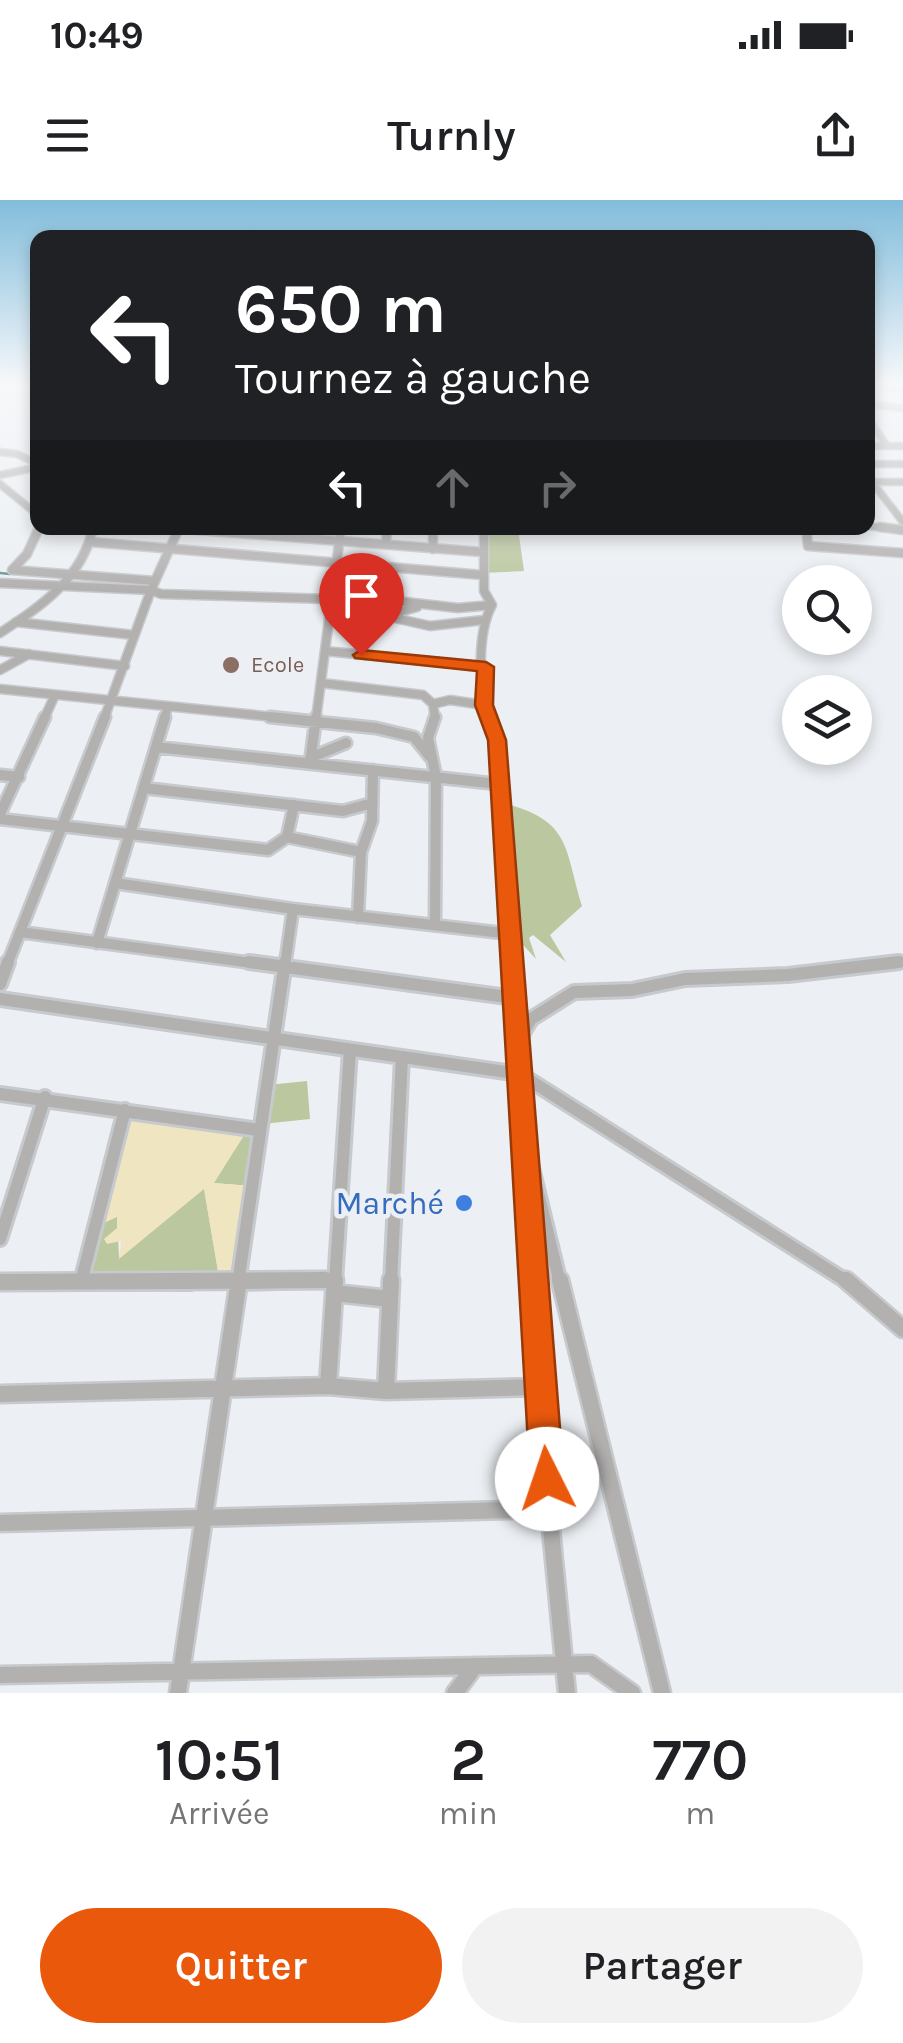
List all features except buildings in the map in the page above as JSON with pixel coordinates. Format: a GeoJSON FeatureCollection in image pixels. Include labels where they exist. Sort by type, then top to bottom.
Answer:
{"type":"FeatureCollection","features":[{"type":"Feature","properties":{"kind":"street"},"geometry":{"type":"LineString","coordinates":[[0,452],[30,461]]}},
{"type":"Feature","properties":{"kind":"street"},"geometry":{"type":"LineString","coordinates":[[875,464],[903,464]]}},
{"type":"Feature","properties":{"kind":"street"},"geometry":{"type":"LineString","coordinates":[[0,475],[30,467]]}},
{"type":"Feature","properties":{"kind":"street"},"geometry":{"type":"LineString","coordinates":[[12,473],[1,484],[30,513]]}},
{"type":"Feature","properties":{"kind":"street"},"geometry":{"type":"LineString","coordinates":[[875,482],[903,482]]}},
{"type":"Feature","properties":{"kind":"street"},"geometry":{"type":"LineString","coordinates":[[875,488],[903,522]]}},
{"type":"Feature","properties":{"kind":"street"},"geometry":{"type":"LineString","coordinates":[[875,527],[903,530]]}},
{"type":"Feature","properties":{"kind":"street"},"geometry":{"type":"LineString","coordinates":[[32,535],[26,554],[12,570],[73,572],[153,586],[161,594],[458,608],[492,605]]}},
{"type":"Feature","properties":{"kind":"street"},"geometry":{"type":"LineString","coordinates":[[0,633],[64,585],[92,535]]}},
{"type":"Feature","properties":{"kind":"street"},"geometry":{"type":"LineString","coordinates":[[0,984],[176,535]]}},
{"type":"Feature","properties":{"kind":"street"},"geometry":{"type":"LineString","coordinates":[[262,535],[482,552]]}},
{"type":"Feature","properties":{"kind":"street"},"geometry":{"type":"LineString","coordinates":[[310,761],[339,535]]}},
{"type":"Feature","properties":{"kind":"street"},"geometry":{"type":"LineString","coordinates":[[386,544],[387,535]]}},
{"type":"Feature","properties":{"kind":"street"},"geometry":{"type":"LineString","coordinates":[[433,535],[433,548]]}},
{"type":"Feature","properties":{"kind":"street"},"geometry":{"type":"LineString","coordinates":[[483,535],[484,592],[492,605]]}},
{"type":"Feature","properties":{"kind":"street"},"geometry":{"type":"LineString","coordinates":[[807,535],[808,546],[903,553]]}},
{"type":"Feature","properties":{"kind":"street"},"geometry":{"type":"LineString","coordinates":[[91,542],[484,575]]}},
{"type":"Feature","properties":{"kind":"street"},"geometry":{"type":"LineString","coordinates":[[0,583],[153,586]]}},
{"type":"Feature","properties":{"kind":"street"},"geometry":{"type":"LineString","coordinates":[[329,615],[372,620],[390,618],[421,605]]}},
{"type":"Feature","properties":{"kind":"street"},"geometry":{"type":"LineString","coordinates":[[492,605],[484,620],[484,705],[497,740],[549,1509],[567,1693]]}},
{"type":"Feature","properties":{"kind":"street"},"geometry":{"type":"LineString","coordinates":[[390,618],[430,626],[484,620]]}},
{"type":"Feature","properties":{"kind":"street"},"geometry":{"type":"LineString","coordinates":[[0,619],[134,635]]}},
{"type":"Feature","properties":{"kind":"street"},"geometry":{"type":"LineString","coordinates":[[0,651],[124,666]]}},
{"type":"Feature","properties":{"kind":"street"},"geometry":{"type":"LineString","coordinates":[[326,651],[486,667]]}},
{"type":"Feature","properties":{"kind":"street"},"geometry":{"type":"LineString","coordinates":[[0,670],[29,654]]}},
{"type":"Feature","properties":{"kind":"street"},"geometry":{"type":"LineString","coordinates":[[321,683],[423,695],[432,704],[435,720],[428,738],[436,777],[435,925]]}},
{"type":"Feature","properties":{"kind":"street"},"geometry":{"type":"LineString","coordinates":[[0,689],[376,728],[414,736],[430,757]]}},
{"type":"Feature","properties":{"kind":"street"},"geometry":{"type":"LineString","coordinates":[[0,696],[18,690]]}},
{"type":"Feature","properties":{"kind":"street"},"geometry":{"type":"LineString","coordinates":[[55,695],[0,816],[268,850],[287,837],[294,805]]}},
{"type":"Feature","properties":{"kind":"street"},"geometry":{"type":"LineString","coordinates":[[432,704],[450,700],[484,705]]}},
{"type":"Feature","properties":{"kind":"street"},"geometry":{"type":"LineString","coordinates":[[97,943],[168,707]]}},
{"type":"Feature","properties":{"kind":"street"},"geometry":{"type":"LineString","coordinates":[[313,740],[324,757]]}},
{"type":"Feature","properties":{"kind":"street"},"geometry":{"type":"LineString","coordinates":[[310,761],[346,744]]}},
{"type":"Feature","properties":{"kind":"street"},"geometry":{"type":"LineString","coordinates":[[156,747],[498,784]]}},
{"type":"Feature","properties":{"kind":"street"},"geometry":{"type":"LineString","coordinates":[[358,917],[361,852],[372,822],[372,770]]}},
{"type":"Feature","properties":{"kind":"street"},"geometry":{"type":"LineString","coordinates":[[0,775],[19,776]]}},
{"type":"Feature","properties":{"kind":"street"},"geometry":{"type":"LineString","coordinates":[[144,788],[350,811],[370,804]]}},
{"type":"Feature","properties":{"kind":"street"},"geometry":{"type":"LineString","coordinates":[[287,837],[361,852]]}},
{"type":"Feature","properties":{"kind":"street"},"geometry":{"type":"LineString","coordinates":[[115,883],[293,909],[511,934]]}},
{"type":"Feature","properties":{"kind":"street"},"geometry":{"type":"LineString","coordinates":[[178,1693],[293,909]]}},
{"type":"Feature","properties":{"kind":"street"},"geometry":{"type":"LineString","coordinates":[[20,932],[515,998]]}},
{"type":"Feature","properties":{"kind":"street"},"geometry":{"type":"LineString","coordinates":[[518,1042],[531,1020],[548,1005],[574,992],[632,990],[685,979],[788,975],[903,962]]}},
{"type":"Feature","properties":{"kind":"street"},"geometry":{"type":"LineString","coordinates":[[0,1000],[520,1074],[836,1271],[903,1329]]}},
{"type":"Feature","properties":{"kind":"street"},"geometry":{"type":"LineString","coordinates":[[328,1386],[350,1050]]}},
{"type":"Feature","properties":{"kind":"street"},"geometry":{"type":"LineString","coordinates":[[386,1391],[402,1056]]}},
{"type":"Feature","properties":{"kind":"street"},"geometry":{"type":"LineString","coordinates":[[0,1094],[45,1097],[259,1130]]}},
{"type":"Feature","properties":{"kind":"street"},"geometry":{"type":"LineString","coordinates":[[0,1239],[45,1097]]}},
{"type":"Feature","properties":{"kind":"street"},"geometry":{"type":"LineString","coordinates":[[81,1282],[126,1110]]}},
{"type":"Feature","properties":{"kind":"street"},"geometry":{"type":"LineString","coordinates":[[524,1137],[662,1693]]}},
{"type":"Feature","properties":{"kind":"street"},"geometry":{"type":"LineString","coordinates":[[0,1282],[334,1286],[390,1299]]}},
{"type":"Feature","properties":{"kind":"street"},"geometry":{"type":"LineString","coordinates":[[0,1394],[328,1386],[386,1391],[541,1387]]}},
{"type":"Feature","properties":{"kind":"street"},"geometry":{"type":"LineString","coordinates":[[0,1522],[549,1509]]}},
{"type":"Feature","properties":{"kind":"street"},"geometry":{"type":"LineString","coordinates":[[0,1675],[565,1663],[591,1664],[632,1693]]}},
{"type":"Feature","properties":{"kind":"street"},"geometry":{"type":"LineString","coordinates":[[455,1693],[474,1666]]}},
{"type":"Feature","properties":{"kind":"green space"},"geometry":{"type":"Polygon","coordinates":[[[484,535],[519,535],[524,571],[483,573],[484,535]]]}},
{"type":"Feature","properties":{"kind":"green space"},"geometry":{"type":"Polygon","coordinates":[[[503,803],[542,818],[567,852],[582,906],[550,935],[566,962],[533,935],[529,938],[536,959],[515,936],[503,803]]]}},
{"type":"Feature","properties":{"kind":"green space"},"geometry":{"type":"Polygon","coordinates":[[[307,1081],[310,1119],[262,1124],[268,1085],[307,1081]]]}},
{"type":"Feature","properties":{"kind":"green space"},"geometry":{"type":"Polygon","coordinates":[[[248,1129],[259,1130],[251,1186],[213,1183],[248,1129]]]}},
{"type":"Feature","properties":{"kind":"green space"},"geometry":{"type":"Polygon","coordinates":[[[204,1188],[220,1283],[81,1282],[95,1227],[117,1216],[119,1257],[204,1188]]]}},
{"type":"Feature","properties":{"kind":"sand"},"geometry":{"type":"Polygon","coordinates":[[[125,1110],[248,1129],[214,1183],[251,1186],[237,1283],[220,1283],[204,1189],[119,1259],[121,1241],[107,1244],[104,1239],[117,1228],[117,1217],[95,1227],[98,1216],[107,1211],[125,1110]]]}},
{"type":"Feature","properties":{"kind":"waterway"},"geometry":{"type":"LineString","coordinates":[[0,573],[10,574]]}},
{"type":"Feature","properties":{"kind":"waterway"},"geometry":{"type":"LineString","coordinates":[[93,580],[131,584]]}},
{"type":"Feature","properties":{"kind":"place","name":"Ecole"},"geometry":{"type":"Point","coordinates":[231,665]}},
{"type":"Feature","properties":{"kind":"place","name":"Marché"},"geometry":{"type":"Point","coordinates":[464,1203]}},
{"type":"Feature","properties":{"kind":"route"},"geometry":{"type":"LineString","coordinates":[[361,655],[486,667],[484,705],[497,740],[547,1479]]}}]}
